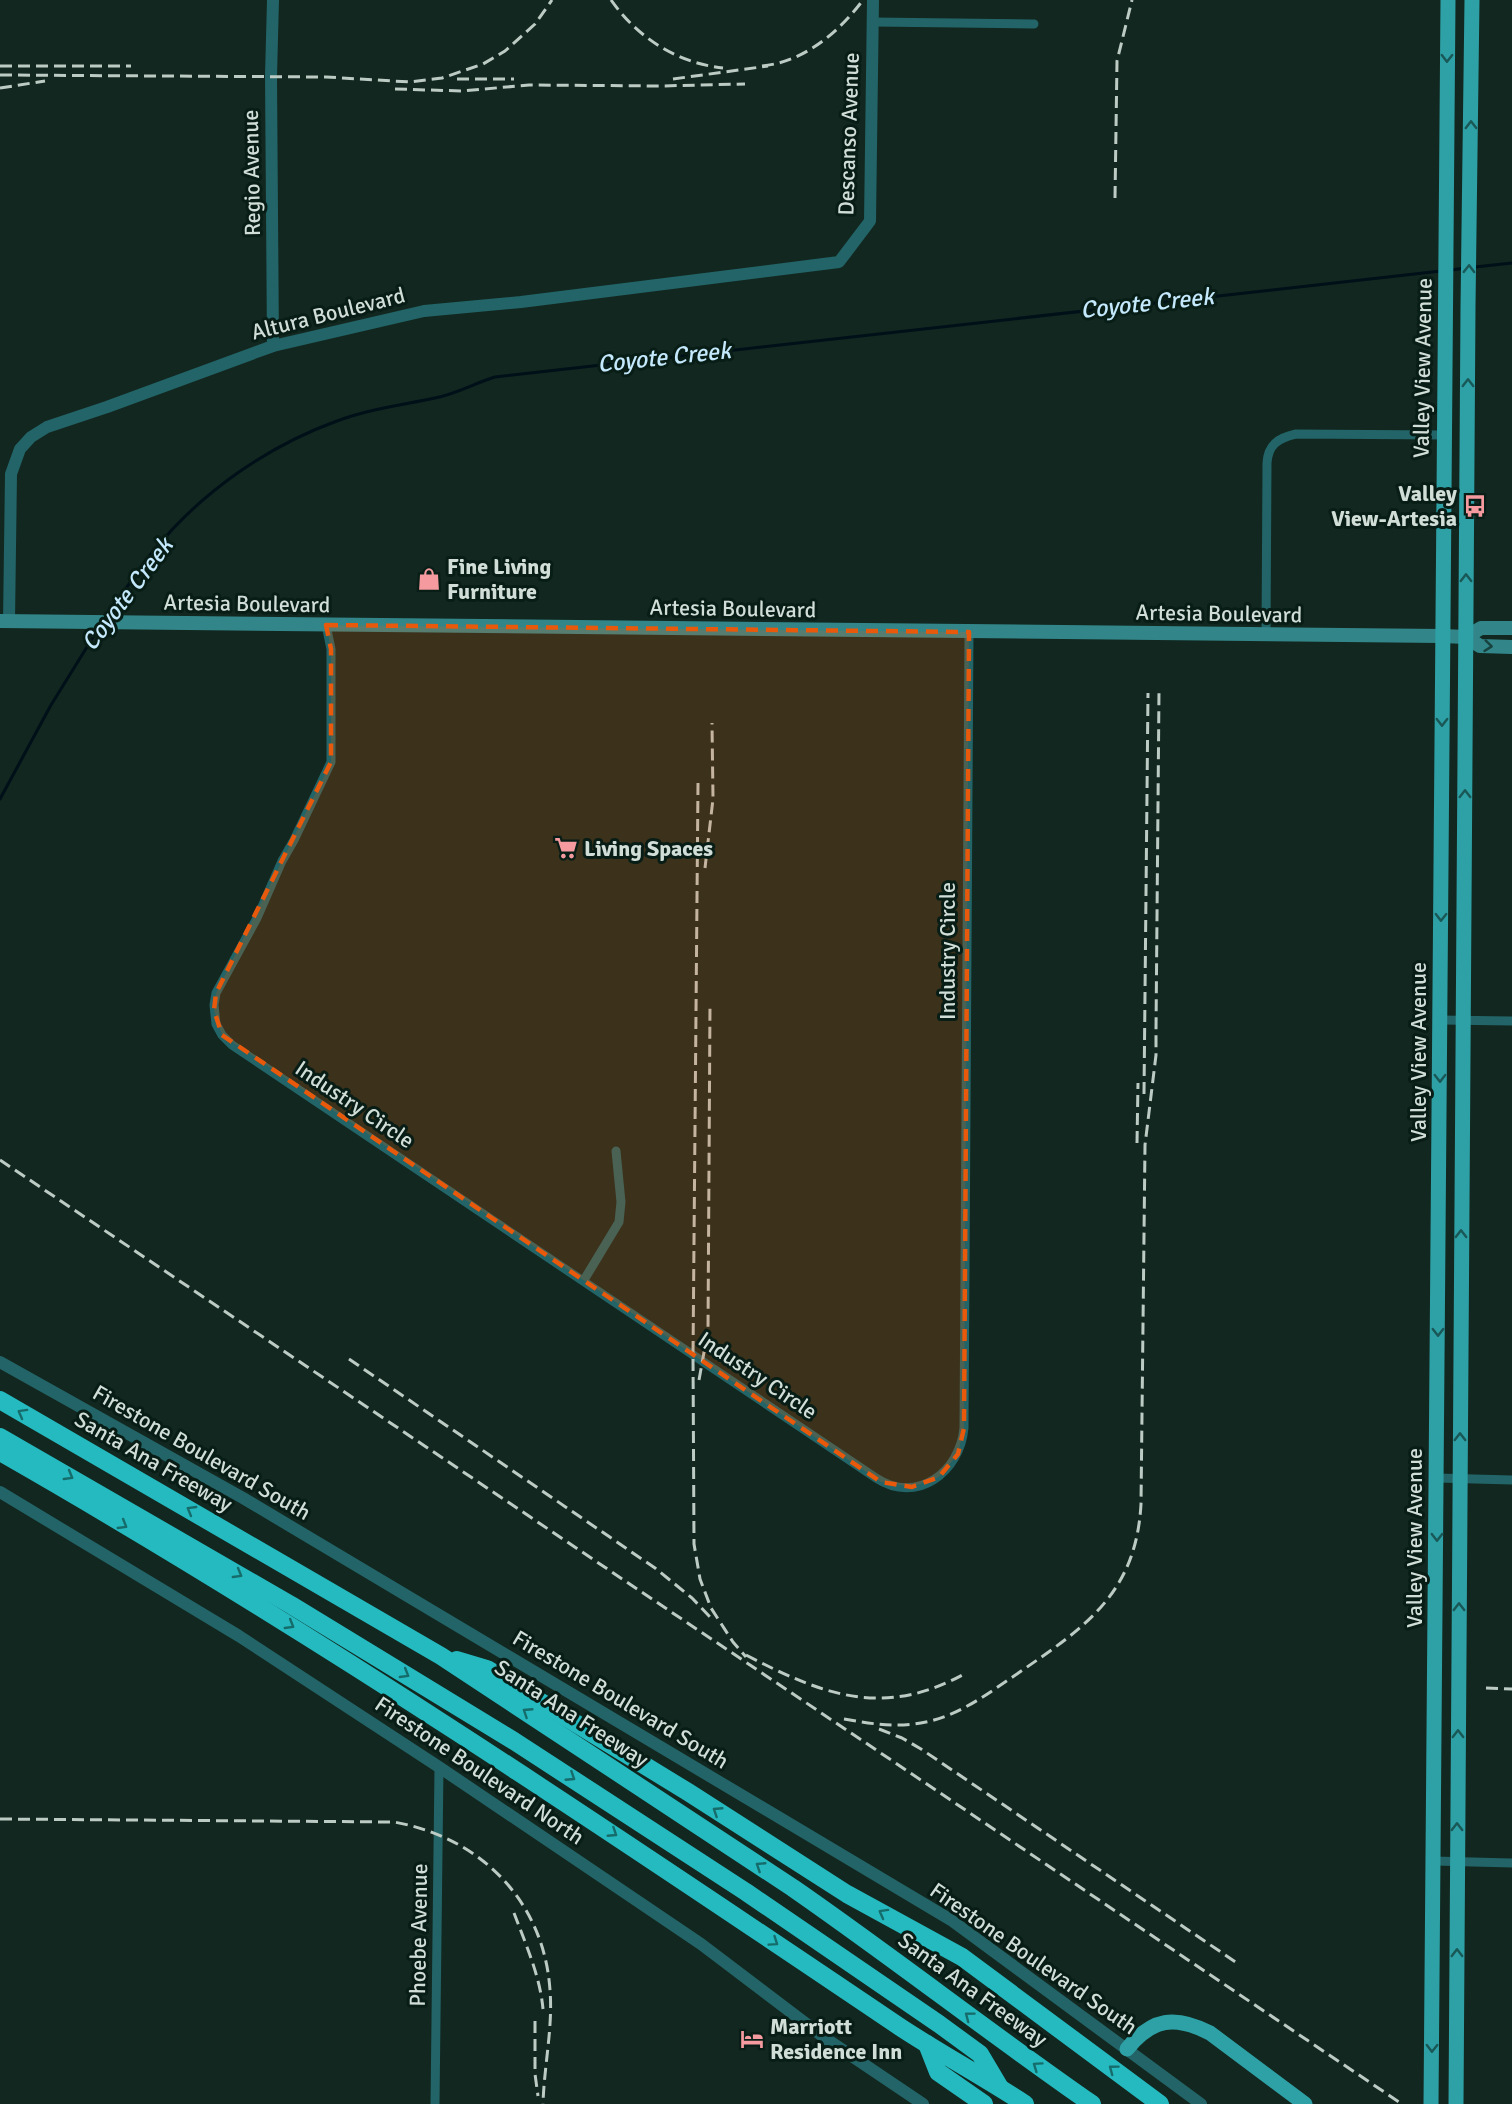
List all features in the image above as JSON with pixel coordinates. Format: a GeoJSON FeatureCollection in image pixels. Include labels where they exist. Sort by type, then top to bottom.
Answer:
{"type":"FeatureCollection","features":[{"type":"Feature","properties":{"kind":"highway","name":"Santa Ana Freeway"},"geometry":{"type":"LineString","coordinates":[[0,1400],[441,1656],[803,1895],[1092,2104]]}},
{"type":"Feature","properties":{"kind":"highway"},"geometry":{"type":"LineString","coordinates":[[0,1437],[291,1605],[524,1747],[756,1899],[939,2024],[980,2054],[1000,2087]]}},
{"type":"Feature","properties":{"kind":"highway"},"geometry":{"type":"LineString","coordinates":[[0,1452],[334,1652],[622,1839],[927,2044],[1025,2104]]}},
{"type":"Feature","properties":{"kind":"highway"},"geometry":{"type":"LineString","coordinates":[[441,1656],[487,1669],[688,1792],[838,1888],[962,1958],[1160,2104]]}},
{"type":"Feature","properties":{"kind":"highway"},"geometry":{"type":"LineString","coordinates":[[927,2044],[938,2072],[984,2104]]}},
{"type":"Feature","properties":{"kind":"main road","name":"Valley View Avenue"},"geometry":{"type":"LineString","coordinates":[[1431,2104],[1448,0]]}},
{"type":"Feature","properties":{"kind":"main road","name":"Valley View Avenue"},"geometry":{"type":"LineString","coordinates":[[1456,2104],[1472,0]]}},
{"type":"Feature","properties":{"kind":"main road","name":"Artesia Boulevard"},"geometry":{"type":"LineString","coordinates":[[4,622],[1442,636],[1466,637],[1480,646],[1512,647]]}},
{"type":"Feature","properties":{"kind":"main road","name":"Artesia Boulevard"},"geometry":{"type":"LineString","coordinates":[[1466,637],[1481,628],[1512,628]]}},
{"type":"Feature","properties":{"kind":"main road"},"geometry":{"type":"LineString","coordinates":[[1442,838],[1464,838]]}},
{"type":"Feature","properties":{"kind":"main road"},"geometry":{"type":"LineString","coordinates":[[1127,2049],[1142,2033],[1153,2026],[1166,2022],[1182,2022],[1210,2033],[1305,2104]]}},
{"type":"Feature","properties":{"kind":"street","name":"Regio Avenue"},"geometry":{"type":"LineString","coordinates":[[273,0],[271,76],[273,346]]}},
{"type":"Feature","properties":{"kind":"street","name":"Descanso Avenue"},"geometry":{"type":"LineString","coordinates":[[838,262],[870,221],[873,0]]}},
{"type":"Feature","properties":{"kind":"street"},"geometry":{"type":"LineString","coordinates":[[873,22],[1034,24]]}},
{"type":"Feature","properties":{"kind":"street","name":"Altura Boulevard"},"geometry":{"type":"LineString","coordinates":[[4,622],[11,474],[16,456],[26,442],[47,427],[273,346],[424,311],[521,302],[838,262]]}},
{"type":"Feature","properties":{"kind":"street"},"geometry":{"type":"LineString","coordinates":[[1266,634],[1267,463],[1268,452],[1277,440],[1296,434],[1444,435]]}},
{"type":"Feature","properties":{"kind":"street","name":"Industry Circle"},"geometry":{"type":"LineString","coordinates":[[326,625],[331,649],[331,762],[282,861],[257,918],[216,993],[213,1005],[216,1024],[222,1035],[232,1045],[881,1482],[904,1487],[920,1485],[939,1477],[954,1462],[962,1445],[964,1428],[969,632]]}},
{"type":"Feature","properties":{"kind":"street"},"geometry":{"type":"LineString","coordinates":[[1440,1020],[1512,1021]]}},
{"type":"Feature","properties":{"kind":"street"},"geometry":{"type":"LineString","coordinates":[[584,1280],[619,1222],[621,1203],[616,1151]]}},
{"type":"Feature","properties":{"kind":"street","name":"Firestone Boulevard South"},"geometry":{"type":"LineString","coordinates":[[0,1362],[243,1498],[951,1920],[1201,2104]]}},
{"type":"Feature","properties":{"kind":"street"},"geometry":{"type":"LineString","coordinates":[[1437,1478],[1512,1480]]}},
{"type":"Feature","properties":{"kind":"street","name":"Firestone Boulevard North"},"geometry":{"type":"LineString","coordinates":[[0,1492],[239,1636],[439,1767],[701,1944],[825,2038],[923,2104]]}},
{"type":"Feature","properties":{"kind":"street","name":"Phoebe Avenue"},"geometry":{"type":"LineString","coordinates":[[435,2104],[439,1767]]}},
{"type":"Feature","properties":{"kind":"street"},"geometry":{"type":"LineString","coordinates":[[1434,1862],[1512,1863]]}},
{"type":"Feature","properties":{"kind":"highlighted area"},"geometry":{"type":"Polygon","coordinates":[[[326,625],[969,632],[964,1428],[958,1454],[939,1477],[912,1487],[881,1482],[222,1035],[214,1010],[216,993],[331,762],[331,649],[326,625]]]}},
{"type":"Feature","properties":{"kind":"waterway","name":"Coyote Creek"},"geometry":{"type":"LineString","coordinates":[[1475,267],[1512,263]]}},
{"type":"Feature","properties":{"kind":"waterway","name":"Coyote Creek"},"geometry":{"type":"LineString","coordinates":[[1451,270],[1465,268]]}},
{"type":"Feature","properties":{"kind":"waterway","name":"Coyote Creek"},"geometry":{"type":"LineString","coordinates":[[105,619],[142,565],[174,527],[216,489],[262,457],[311,431],[349,417],[443,396],[495,377],[1441,271]]}},
{"type":"Feature","properties":{"kind":"waterway","name":"Coyote Creek"},"geometry":{"type":"LineString","coordinates":[[0,799],[51,705],[100,626]]}},
{"type":"Feature","properties":{"kind":"railway"},"geometry":{"type":"LineString","coordinates":[[0,75],[326,77],[410,82],[442,78],[483,64],[505,51],[535,24],[552,0]]}},
{"type":"Feature","properties":{"kind":"railway"},"geometry":{"type":"LineString","coordinates":[[611,0],[633,26],[660,46],[690,61],[723,68]]}},
{"type":"Feature","properties":{"kind":"railway"},"geometry":{"type":"LineString","coordinates":[[762,66],[792,58],[819,44],[832,34],[863,0]]}},
{"type":"Feature","properties":{"kind":"railway"},"geometry":{"type":"LineString","coordinates":[[1115,198],[1117,61],[1132,0]]}},
{"type":"Feature","properties":{"kind":"railway"},"geometry":{"type":"LineString","coordinates":[[0,66],[131,66]]}},
{"type":"Feature","properties":{"kind":"railway"},"geometry":{"type":"LineString","coordinates":[[673,79],[768,66]]}},
{"type":"Feature","properties":{"kind":"railway"},"geometry":{"type":"LineString","coordinates":[[457,79],[514,79]]}},
{"type":"Feature","properties":{"kind":"railway"},"geometry":{"type":"LineString","coordinates":[[0,88],[45,81]]}},
{"type":"Feature","properties":{"kind":"railway"},"geometry":{"type":"LineString","coordinates":[[395,89],[462,91],[529,85],[745,84]]}},
{"type":"Feature","properties":{"kind":"railway"},"geometry":{"type":"LineString","coordinates":[[844,1719],[885,1725],[915,1724],[950,1715],[972,1704],[1039,1659],[1083,1625],[1117,1586],[1129,1563],[1137,1536],[1141,1504],[1145,1145],[1156,1055],[1159,691]]}},
{"type":"Feature","properties":{"kind":"railway"},"geometry":{"type":"LineString","coordinates":[[1144,1094],[1148,693]]}},
{"type":"Feature","properties":{"kind":"railway"},"geometry":{"type":"LineString","coordinates":[[705,868],[713,799],[712,723]]}},
{"type":"Feature","properties":{"kind":"railway"},"geometry":{"type":"LineString","coordinates":[[698,783],[693,1356],[694,1544],[700,1579],[711,1608],[733,1642],[746,1657]]}},
{"type":"Feature","properties":{"kind":"railway"},"geometry":{"type":"LineString","coordinates":[[699,1380],[708,1330],[710,1005]]}},
{"type":"Feature","properties":{"kind":"railway"},"geometry":{"type":"LineString","coordinates":[[1137,1143],[1138,1083]]}},
{"type":"Feature","properties":{"kind":"railway"},"geometry":{"type":"LineString","coordinates":[[0,1160],[1402,2104]]}},
{"type":"Feature","properties":{"kind":"railway"},"geometry":{"type":"LineString","coordinates":[[349,1359],[655,1568],[692,1598],[711,1618]]}},
{"type":"Feature","properties":{"kind":"railway"},"geometry":{"type":"LineString","coordinates":[[746,1655],[801,1681],[854,1696],[881,1698],[908,1695],[936,1687],[966,1673]]}},
{"type":"Feature","properties":{"kind":"railway"},"geometry":{"type":"LineString","coordinates":[[1486,1688],[1512,1689]]}},
{"type":"Feature","properties":{"kind":"railway"},"geometry":{"type":"LineString","coordinates":[[879,1729],[921,1749],[1240,1965]]}},
{"type":"Feature","properties":{"kind":"railway"},"geometry":{"type":"LineString","coordinates":[[0,1819],[394,1822],[425,1830],[454,1842],[480,1858],[502,1878],[521,1902],[535,1928],[545,1958],[550,1990],[543,2104]]}},
{"type":"Feature","properties":{"kind":"railway"},"geometry":{"type":"LineString","coordinates":[[514,1913],[536,1973],[543,2009]]}},
{"type":"Feature","properties":{"kind":"railway"},"geometry":{"type":"LineString","coordinates":[[535,2021],[535,2074],[538,2096]]}},
{"type":"Feature","properties":{"kind":"place","name":"Valley View-Artesia"},"geometry":{"type":"Point","coordinates":[1475,506]}},
{"type":"Feature","properties":{"kind":"place","name":"Fine Living Furniture"},"geometry":{"type":"Point","coordinates":[429,579]}},
{"type":"Feature","properties":{"kind":"place","name":"Living Spaces"},"geometry":{"type":"Point","coordinates":[566,848]}},
{"type":"Feature","properties":{"kind":"place","name":"Marriott Residence Inn"},"geometry":{"type":"Point","coordinates":[752,2039]}}]}
